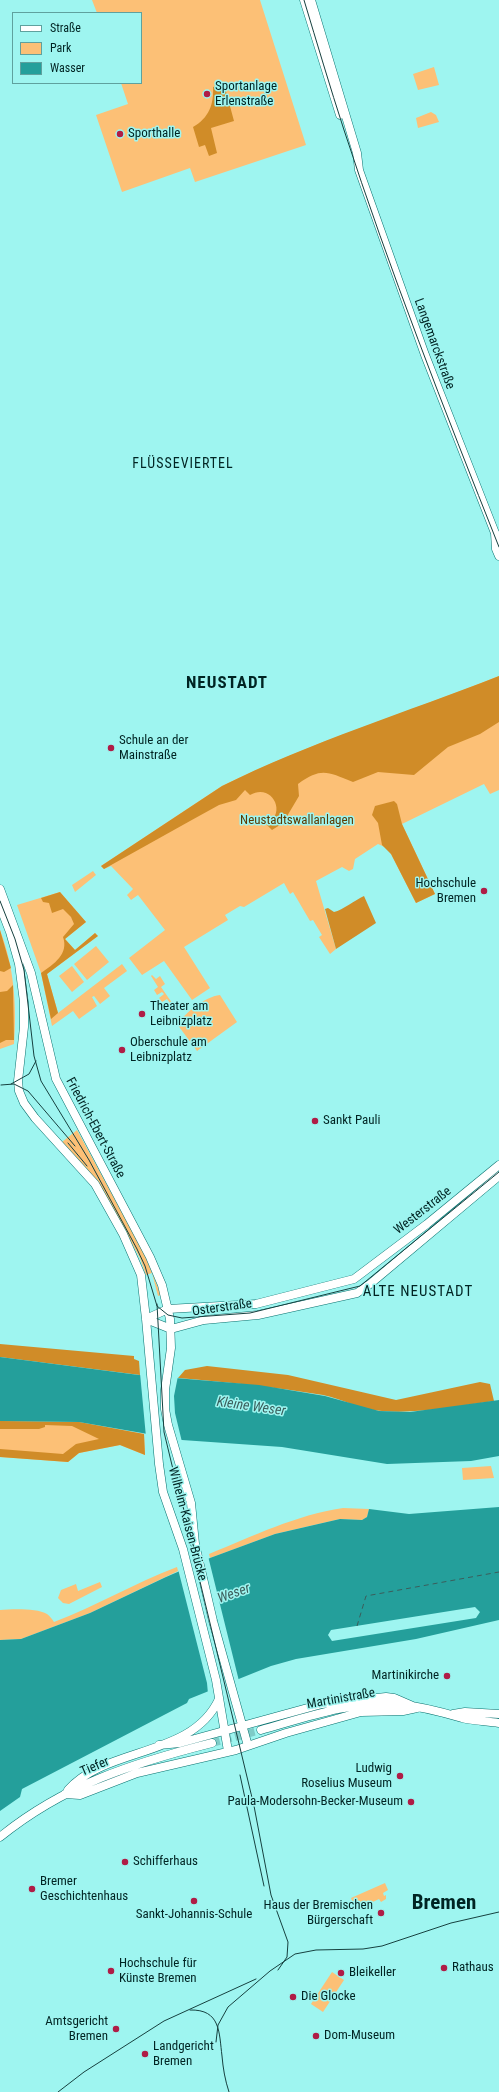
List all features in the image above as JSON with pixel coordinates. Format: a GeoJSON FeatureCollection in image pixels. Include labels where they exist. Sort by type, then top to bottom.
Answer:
{"type":"FeatureCollection","features":[{"type":"Feature","properties":{"kind":"main road","name":"Langemarckstraße"},"geometry":{"type":"LineString","coordinates":[[304,0],[352,154],[357,161],[427,361],[497,536],[496,549],[499,556]]}},
{"type":"Feature","properties":{"kind":"main road","name":"Langemarckstraße"},"geometry":{"type":"LineString","coordinates":[[311,0],[357,153],[357,161]]}},
{"type":"Feature","properties":{"kind":"main road","name":"Friedrich-Ebert-Straße"},"geometry":{"type":"LineString","coordinates":[[0,889],[31,973],[56,1079],[150,1257],[162,1285],[171,1329],[169,1374]]}},
{"type":"Feature","properties":{"kind":"main road","name":"Friedrich-Ebert-Straße"},"geometry":{"type":"LineString","coordinates":[[0,906],[18,958],[24,1002],[23,1042],[18,1089],[24,1103],[95,1184],[123,1234],[141,1275],[150,1372]]}},
{"type":"Feature","properties":{"kind":"main road","name":"Westerstraße"},"geometry":{"type":"LineString","coordinates":[[361,1275],[427,1224],[499,1165]]}},
{"type":"Feature","properties":{"kind":"main road","name":"Westerstraße"},"geometry":{"type":"LineString","coordinates":[[375,1280],[499,1176]]}},
{"type":"Feature","properties":{"kind":"main road","name":"Osterstraße"},"geometry":{"type":"LineString","coordinates":[[146,1319],[168,1309],[256,1304],[346,1282],[361,1275]]}},
{"type":"Feature","properties":{"kind":"main road","name":"Osterstraße"},"geometry":{"type":"LineString","coordinates":[[171,1329],[204,1320],[258,1315],[346,1296],[362,1290],[375,1280]]}},
{"type":"Feature","properties":{"kind":"main road"},"geometry":{"type":"LineString","coordinates":[[146,1319],[171,1329]]}},
{"type":"Feature","properties":{"kind":"main road","name":"Wilhelm-Kaisen-Brücke"},"geometry":{"type":"LineString","coordinates":[[150,1372],[156,1442],[163,1492],[183,1549],[228,1751]]}},
{"type":"Feature","properties":{"kind":"main road","name":"Wilhelm-Kaisen-Brücke"},"geometry":{"type":"LineString","coordinates":[[169,1374],[165,1390],[165,1409],[173,1443],[191,1503],[195,1544],[241,1727],[248,1746]]}},
{"type":"Feature","properties":{"kind":"main road"},"geometry":{"type":"LineString","coordinates":[[160,1746],[180,1743],[322,1704],[372,1697],[394,1698],[417,1708]]}},
{"type":"Feature","properties":{"kind":"main road"},"geometry":{"type":"LineString","coordinates":[[65,1794],[75,1782],[96,1770],[160,1746],[199,1726],[207,1719],[218,1703]]}},
{"type":"Feature","properties":{"kind":"main road","name":"Martinistraße"},"geometry":{"type":"LineString","coordinates":[[261,1730],[329,1712],[366,1705],[398,1704],[450,1714],[464,1719],[499,1722]]}},
{"type":"Feature","properties":{"kind":"main road"},"geometry":{"type":"LineString","coordinates":[[65,1794],[80,1795],[137,1773],[248,1746],[286,1733],[361,1712],[403,1711],[417,1708]]}},
{"type":"Feature","properties":{"kind":"main road","name":"Martinistraße"},"geometry":{"type":"LineString","coordinates":[[450,1714],[465,1712],[499,1714]]}},
{"type":"Feature","properties":{"kind":"main road","name":"Tiefer"},"geometry":{"type":"LineString","coordinates":[[0,1837],[32,1814],[65,1794],[117,1770],[212,1743]]}},
{"type":"Feature","properties":{"kind":"green space","name":"Sportanlage Erlenstraße"},"geometry":{"type":"Polygon","coordinates":[[[92,0],[260,0],[306,145],[195,182],[190,168],[122,192],[96,115],[128,104],[121,84],[142,84],[142,12],[97,12],[92,0]]]}},
{"type":"Feature","properties":{"kind":"green space"},"geometry":{"type":"Polygon","coordinates":[[[434,67],[439,85],[418,90],[413,74],[434,67]]]}},
{"type":"Feature","properties":{"kind":"green space"},"geometry":{"type":"Polygon","coordinates":[[[431,112],[436,115],[439,122],[418,128],[416,118],[431,112]]]}},
{"type":"Feature","properties":{"kind":"green space","name":"Neustadtswallanlagen"},"geometry":{"type":"Polygon","coordinates":[[[499,676],[499,790],[490,794],[484,784],[402,824],[435,894],[416,903],[391,854],[387,848],[378,844],[355,859],[353,869],[349,871],[342,867],[316,881],[336,949],[330,954],[319,937],[322,935],[313,920],[310,921],[293,892],[290,894],[284,883],[244,907],[240,906],[225,915],[228,920],[184,947],[210,988],[192,1000],[164,961],[142,975],[129,958],[165,930],[138,895],[131,900],[127,895],[133,889],[111,866],[104,869],[101,866],[222,786],[290,755],[499,676]]]}},
{"type":"Feature","properties":{"kind":"green space"},"geometry":{"type":"Polygon","coordinates":[[[93,871],[96,875],[75,892],[72,885],[93,871]]]}},
{"type":"Feature","properties":{"kind":"green space"},"geometry":{"type":"Polygon","coordinates":[[[60,892],[86,922],[65,939],[75,950],[95,933],[98,936],[47,974],[58,1013],[122,964],[127,971],[104,988],[110,996],[100,1004],[94,996],[92,997],[97,1006],[79,1019],[73,1011],[52,1026],[41,973],[17,905],[60,892]]]}},
{"type":"Feature","properties":{"kind":"green space"},"geometry":{"type":"Polygon","coordinates":[[[0,930],[9,958],[15,1001],[15,1030],[14,1044],[0,1049],[0,930]]]}},
{"type":"Feature","properties":{"kind":"green space"},"geometry":{"type":"Polygon","coordinates":[[[96,946],[109,962],[87,980],[74,964],[96,946]]]}},
{"type":"Feature","properties":{"kind":"green space"},"geometry":{"type":"Polygon","coordinates":[[[72,966],[84,982],[72,992],[59,976],[72,966]]]}},
{"type":"Feature","properties":{"kind":"green space"},"geometry":{"type":"Polygon","coordinates":[[[152,975],[156,979],[160,976],[165,984],[161,987],[177,1010],[176,1011],[167,999],[162,1002],[159,998],[164,994],[162,992],[157,995],[154,990],[158,987],[151,976],[152,975]]]}},
{"type":"Feature","properties":{"kind":"green space"},"geometry":{"type":"Polygon","coordinates":[[[220,995],[237,1022],[197,1051],[177,1024],[196,1006],[214,996],[220,995]]]}},
{"type":"Feature","properties":{"kind":"green space"},"geometry":{"type":"Polygon","coordinates":[[[77,1130],[144,1253],[161,1295],[158,1296],[152,1273],[146,1275],[140,1258],[101,1187],[62,1142],[77,1130]]]}},
{"type":"Feature","properties":{"kind":"green space"},"geometry":{"type":"Polygon","coordinates":[[[0,1421],[79,1422],[144,1434],[145,1455],[120,1445],[79,1453],[68,1462],[0,1457],[0,1421]]]}},
{"type":"Feature","properties":{"kind":"green space"},"geometry":{"type":"Polygon","coordinates":[[[491,1466],[494,1478],[463,1480],[462,1468],[491,1466]]]}},
{"type":"Feature","properties":{"kind":"green space"},"geometry":{"type":"Polygon","coordinates":[[[343,1508],[369,1509],[367,1517],[362,1520],[340,1519],[275,1534],[210,1558],[209,1554],[275,1527],[308,1516],[343,1508]]]}},
{"type":"Feature","properties":{"kind":"green space"},"geometry":{"type":"Polygon","coordinates":[[[177,1567],[178,1571],[90,1613],[21,1639],[0,1640],[0,1610],[18,1609],[43,1612],[47,1614],[54,1622],[177,1567]]]}},
{"type":"Feature","properties":{"kind":"green space"},"geometry":{"type":"Polygon","coordinates":[[[100,1582],[102,1587],[69,1604],[63,1603],[58,1598],[61,1590],[76,1584],[78,1591],[100,1582]]]}},
{"type":"Feature","properties":{"kind":"green space"},"geometry":{"type":"Polygon","coordinates":[[[385,1883],[388,1890],[383,1893],[384,1896],[386,1895],[386,1899],[381,1902],[379,1899],[356,1910],[351,1898],[385,1883]]]}},
{"type":"Feature","properties":{"kind":"green space"},"geometry":{"type":"Polygon","coordinates":[[[332,1972],[344,1980],[323,2012],[311,2004],[332,1972]]]}},
{"type":"Feature","properties":{"kind":"shaded area"},"geometry":{"type":"Polygon","coordinates":[[[224,84],[234,121],[211,128],[217,153],[209,156],[205,145],[199,147],[193,127],[207,115],[213,99],[213,87],[224,84]]]}},
{"type":"Feature","properties":{"kind":"shaded area"},"geometry":{"type":"Polygon","coordinates":[[[499,676],[499,722],[480,734],[448,747],[414,775],[378,772],[353,782],[325,773],[313,775],[298,784],[299,796],[283,823],[272,830],[266,824],[273,819],[276,813],[276,807],[271,796],[258,792],[250,795],[245,790],[236,800],[219,805],[104,869],[101,866],[222,786],[324,741],[499,676]]]}},
{"type":"Feature","properties":{"kind":"shaded area"},"geometry":{"type":"Polygon","coordinates":[[[394,801],[397,804],[402,824],[435,894],[416,903],[391,854],[382,845],[378,823],[372,815],[375,806],[394,801]]]}},
{"type":"Feature","properties":{"kind":"shaded area"},"geometry":{"type":"Polygon","coordinates":[[[60,892],[86,922],[65,939],[75,950],[95,933],[98,936],[47,974],[58,1013],[51,1019],[41,973],[59,958],[64,949],[63,937],[74,924],[71,917],[63,909],[52,913],[49,903],[43,902],[41,898],[60,892]]]}},
{"type":"Feature","properties":{"kind":"shaded area"},"geometry":{"type":"Polygon","coordinates":[[[364,896],[376,923],[336,949],[325,909],[328,908],[334,912],[338,911],[364,896]]]}},
{"type":"Feature","properties":{"kind":"shaded area"},"geometry":{"type":"Polygon","coordinates":[[[0,930],[11,968],[4,972],[0,971],[0,930]]]}},
{"type":"Feature","properties":{"kind":"shaded area"},"geometry":{"type":"Polygon","coordinates":[[[13,985],[14,1040],[6,1040],[0,1043],[0,992],[7,991],[13,985]]]}},
{"type":"Feature","properties":{"kind":"shaded area"},"geometry":{"type":"Polygon","coordinates":[[[0,1344],[134,1356],[134,1359],[139,1361],[140,1375],[0,1357],[0,1344]]]}},
{"type":"Feature","properties":{"kind":"shaded area"},"geometry":{"type":"Polygon","coordinates":[[[207,1366],[288,1375],[396,1400],[480,1382],[490,1384],[494,1401],[424,1410],[396,1412],[382,1411],[367,1409],[323,1395],[250,1385],[178,1378],[185,1370],[207,1366]]]}},
{"type":"Feature","properties":{"kind":"shaded area"},"geometry":{"type":"Polygon","coordinates":[[[0,1421],[79,1422],[144,1434],[145,1455],[120,1445],[79,1453],[68,1462],[0,1457],[0,1449],[63,1454],[76,1444],[99,1439],[72,1426],[45,1425],[45,1427],[39,1429],[0,1429],[0,1421]]]}},
{"type":"Feature","properties":{"kind":"water","name":"Kleine Weser"},"geometry":{"type":"Polygon","coordinates":[[[0,1357],[139,1375],[259,1385],[325,1396],[379,1411],[410,1412],[499,1400],[499,1456],[471,1461],[387,1464],[282,1447],[182,1440],[79,1422],[0,1421],[0,1357]]]}},
{"type":"Feature","properties":{"kind":"water","name":"Weser"},"geometry":{"type":"Polygon","coordinates":[[[499,1507],[499,1620],[416,1639],[296,1659],[271,1666],[189,1699],[187,1703],[22,1789],[20,1797],[0,1811],[0,1640],[21,1639],[90,1613],[210,1558],[275,1534],[340,1519],[362,1520],[367,1517],[369,1509],[409,1514],[499,1507]]]}},
{"type":"Feature","properties":{"kind":"pier"},"geometry":{"type":"Polygon","coordinates":[[[140,1373],[178,1376],[174,1396],[175,1413],[182,1442],[146,1437],[140,1373]]]}},
{"type":"Feature","properties":{"kind":"pier"},"geometry":{"type":"Polygon","coordinates":[[[208,1556],[239,1681],[208,1694],[207,1683],[178,1569],[208,1556]]]}},
{"type":"Feature","properties":{"kind":"pier"},"geometry":{"type":"Polygon","coordinates":[[[475,1607],[480,1612],[476,1618],[332,1641],[328,1635],[331,1630],[475,1607]]]}},
{"type":"Feature","properties":{"kind":"ferry route"},"geometry":{"type":"LineString","coordinates":[[357,1626],[366,1596],[499,1572]]}},
{"type":"Feature","properties":{"kind":"tunnel"},"geometry":{"type":"LineString","coordinates":[[212,1743],[261,1730]]}},
{"type":"Feature","properties":{"kind":"tram line"},"geometry":{"type":"LineString","coordinates":[[304,0],[344,130],[380,235],[438,392],[499,547]]}},
{"type":"Feature","properties":{"kind":"tram line"},"geometry":{"type":"LineString","coordinates":[[0,901],[15,939],[24,970],[34,1056],[41,1081],[89,1160],[137,1249],[145,1266],[157,1306],[168,1315],[182,1318],[250,1313],[360,1286],[499,1172]]}},
{"type":"Feature","properties":{"kind":"tram line"},"geometry":{"type":"LineString","coordinates":[[11,1084],[29,1074],[36,1061]]}},
{"type":"Feature","properties":{"kind":"tram line"},"geometry":{"type":"LineString","coordinates":[[1,1085],[14,1084],[28,1091],[75,1146]]}},
{"type":"Feature","properties":{"kind":"tram line"},"geometry":{"type":"LineString","coordinates":[[68,1143],[87,1166]]}},
{"type":"Feature","properties":{"kind":"tram line"},"geometry":{"type":"LineString","coordinates":[[157,1304],[164,1432],[254,1806],[271,1895],[288,1942],[287,1957],[278,1970]]}},
{"type":"Feature","properties":{"kind":"tram line"},"geometry":{"type":"LineString","coordinates":[[240,1775],[264,1886]]}},
{"type":"Feature","properties":{"kind":"tram line"},"geometry":{"type":"LineString","coordinates":[[216,2042],[218,2025],[228,2007],[270,1971],[295,1954],[316,1950],[363,1949],[382,1946],[451,1923],[499,1912]]}},
{"type":"Feature","properties":{"kind":"tram line"},"geometry":{"type":"LineString","coordinates":[[58,2092],[84,2072],[164,2021],[256,1979]]}},
{"type":"Feature","properties":{"kind":"tram line"},"geometry":{"type":"LineString","coordinates":[[190,2010],[208,2014],[213,2018],[216,2024],[219,2031],[224,2074],[229,2092]]}},
{"type":"Feature","properties":{"kind":"place","name":"Sportanlage Erlenstraße"},"geometry":{"type":"Point","coordinates":[207,94]}},
{"type":"Feature","properties":{"kind":"place","name":"Sporthalle"},"geometry":{"type":"Point","coordinates":[120,134]}},
{"type":"Feature","properties":{"kind":"place","name":"Schule an der Mainstraße"},"geometry":{"type":"Point","coordinates":[111,748]}},
{"type":"Feature","properties":{"kind":"place","name":"Hochschule Bremen"},"geometry":{"type":"Point","coordinates":[484,891]}},
{"type":"Feature","properties":{"kind":"place","name":"Theater am Leibnizplatz"},"geometry":{"type":"Point","coordinates":[142,1014]}},
{"type":"Feature","properties":{"kind":"place","name":"Oberschule am Leibnizplatz"},"geometry":{"type":"Point","coordinates":[122,1050]}},
{"type":"Feature","properties":{"kind":"place","name":"Sankt Pauli"},"geometry":{"type":"Point","coordinates":[315,1121]}},
{"type":"Feature","properties":{"kind":"place","name":"Martinikirche"},"geometry":{"type":"Point","coordinates":[447,1676]}},
{"type":"Feature","properties":{"kind":"place","name":"Ludwig Roselius Museum"},"geometry":{"type":"Point","coordinates":[400,1776]}},
{"type":"Feature","properties":{"kind":"place","name":"Paula-Modersohn-Becker-Museum"},"geometry":{"type":"Point","coordinates":[411,1802]}},
{"type":"Feature","properties":{"kind":"place","name":"Schifferhaus"},"geometry":{"type":"Point","coordinates":[125,1862]}},
{"type":"Feature","properties":{"kind":"place","name":"Bremer Geschichtenhaus"},"geometry":{"type":"Point","coordinates":[32,1889]}},
{"type":"Feature","properties":{"kind":"place","name":"Sankt-Johannis-Schule"},"geometry":{"type":"Point","coordinates":[194,1901]}},
{"type":"Feature","properties":{"kind":"place","name":"Haus der Bremischen Bürgerschaft"},"geometry":{"type":"Point","coordinates":[381,1913]}},
{"type":"Feature","properties":{"kind":"place","name":"Rathaus"},"geometry":{"type":"Point","coordinates":[444,1968]}},
{"type":"Feature","properties":{"kind":"place","name":"Hochschule für Künste Bremen"},"geometry":{"type":"Point","coordinates":[111,1971]}},
{"type":"Feature","properties":{"kind":"place","name":"Bleikeller"},"geometry":{"type":"Point","coordinates":[341,1973]}},
{"type":"Feature","properties":{"kind":"place","name":"Die Glocke"},"geometry":{"type":"Point","coordinates":[293,1997]}},
{"type":"Feature","properties":{"kind":"place","name":"Amtsgericht Bremen"},"geometry":{"type":"Point","coordinates":[116,2029]}},
{"type":"Feature","properties":{"kind":"place","name":"Dom-Museum"},"geometry":{"type":"Point","coordinates":[316,2036]}},
{"type":"Feature","properties":{"kind":"place","name":"Landgericht Bremen"},"geometry":{"type":"Point","coordinates":[145,2054]}},
{"type":"Feature","properties":{"kind":"district","name":"FLÜSSEVIERTEL"},"geometry":{"type":"Point","coordinates":[183,464]}},
{"type":"Feature","properties":{"kind":"district","name":"NEUSTADT"},"geometry":{"type":"Point","coordinates":[227,684]}},
{"type":"Feature","properties":{"kind":"district","name":"ALTE NEUSTADT"},"geometry":{"type":"Point","coordinates":[418,1292]}},
{"type":"Feature","properties":{"kind":"district","name":"Bremen"},"geometry":{"type":"Point","coordinates":[444,1904]}}]}
